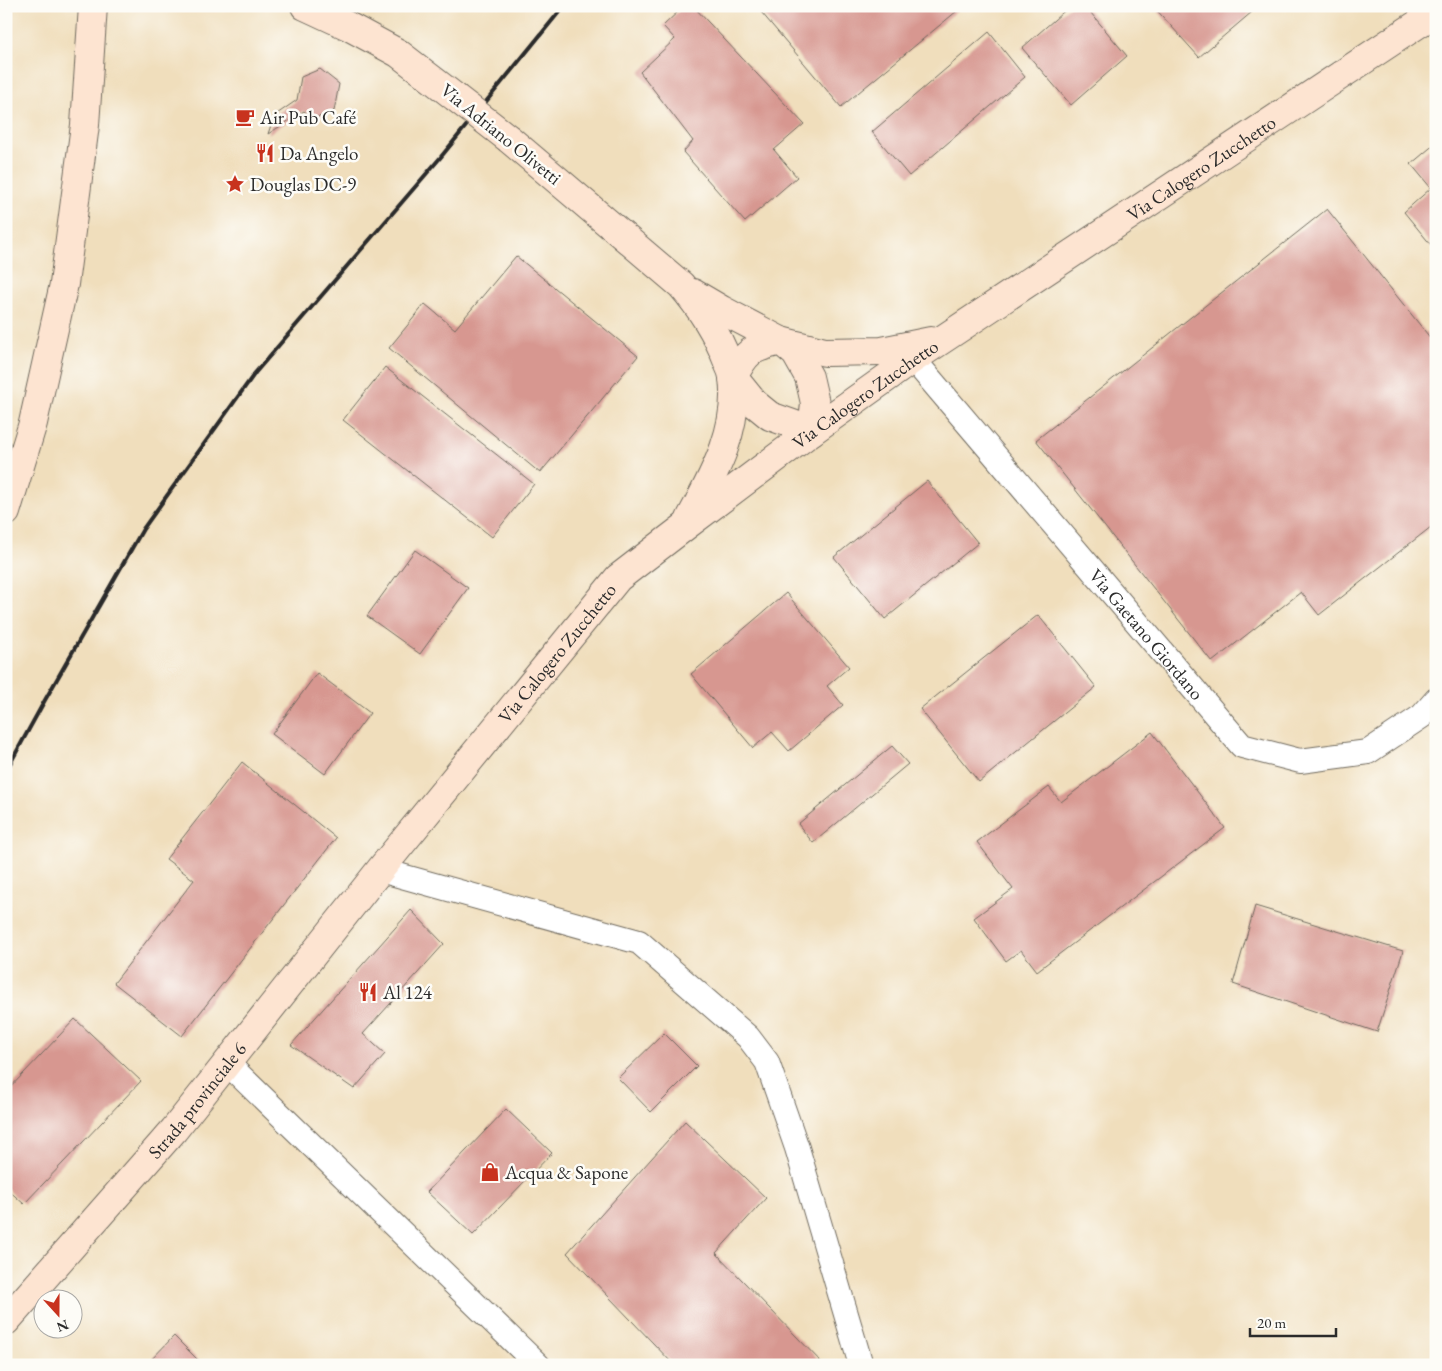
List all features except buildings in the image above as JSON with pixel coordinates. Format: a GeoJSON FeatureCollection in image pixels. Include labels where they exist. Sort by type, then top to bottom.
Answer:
{"type":"FeatureCollection","features":[{"type":"Feature","properties":{"kind":"main road"},"geometry":{"type":"LineString","coordinates":[[6,512],[33,423],[64,284],[85,125],[92,6]]}},
{"type":"Feature","properties":{"kind":"main road","name":"Via Adriano Olivetti"},"geometry":{"type":"LineString","coordinates":[[305,6],[348,26],[398,53],[509,139],[681,285],[696,302],[712,326],[733,377],[754,403],[770,416],[812,431],[814,403],[809,377],[796,354],[781,341],[722,310],[681,285]]}},
{"type":"Feature","properties":{"kind":"main road","name":"Via Calogero Zucchetto"},"geometry":{"type":"LineString","coordinates":[[380,870],[618,578],[812,431],[913,359],[1436,12]]}},
{"type":"Feature","properties":{"kind":"main road","name":"Via Adriano Olivetti"},"geometry":{"type":"LineString","coordinates":[[687,525],[712,478],[726,443],[734,406],[733,377],[743,358],[755,348],[781,341],[825,352],[882,352],[943,339]]}},
{"type":"Feature","properties":{"kind":"main road","name":"Strada provinciale 6"},"geometry":{"type":"LineString","coordinates":[[6,1321],[174,1130],[380,870]]}},
{"type":"Feature","properties":{"kind":"street","name":"Via Gaetano Giordano"},"geometry":{"type":"LineString","coordinates":[[913,359],[1242,746],[1300,761],[1368,752],[1422,716],[1436,700]]}},
{"type":"Feature","properties":{"kind":"street"},"geometry":{"type":"LineString","coordinates":[[380,870],[639,942],[748,1037],[766,1062],[797,1148],[861,1365]]}},
{"type":"Feature","properties":{"kind":"street"},"geometry":{"type":"LineString","coordinates":[[227,1063],[538,1365]]}},
{"type":"Feature","properties":{"kind":"railway"},"geometry":{"type":"LineString","coordinates":[[6,771],[143,529],[255,373],[440,158],[564,6]]}},
{"type":"Feature","properties":{"kind":"place","name":"Air Pub Café"},"geometry":{"type":"Point","coordinates":[245,117]}},
{"type":"Feature","properties":{"kind":"place","name":"Da Angelo"},"geometry":{"type":"Point","coordinates":[265,153]}},
{"type":"Feature","properties":{"kind":"place","name":"Douglas DC-9"},"geometry":{"type":"Point","coordinates":[235,184]}},
{"type":"Feature","properties":{"kind":"place","name":"Al 124"},"geometry":{"type":"Point","coordinates":[368,992]}},
{"type":"Feature","properties":{"kind":"place","name":"Acqua & Sapone"},"geometry":{"type":"Point","coordinates":[490,1172]}}]}
